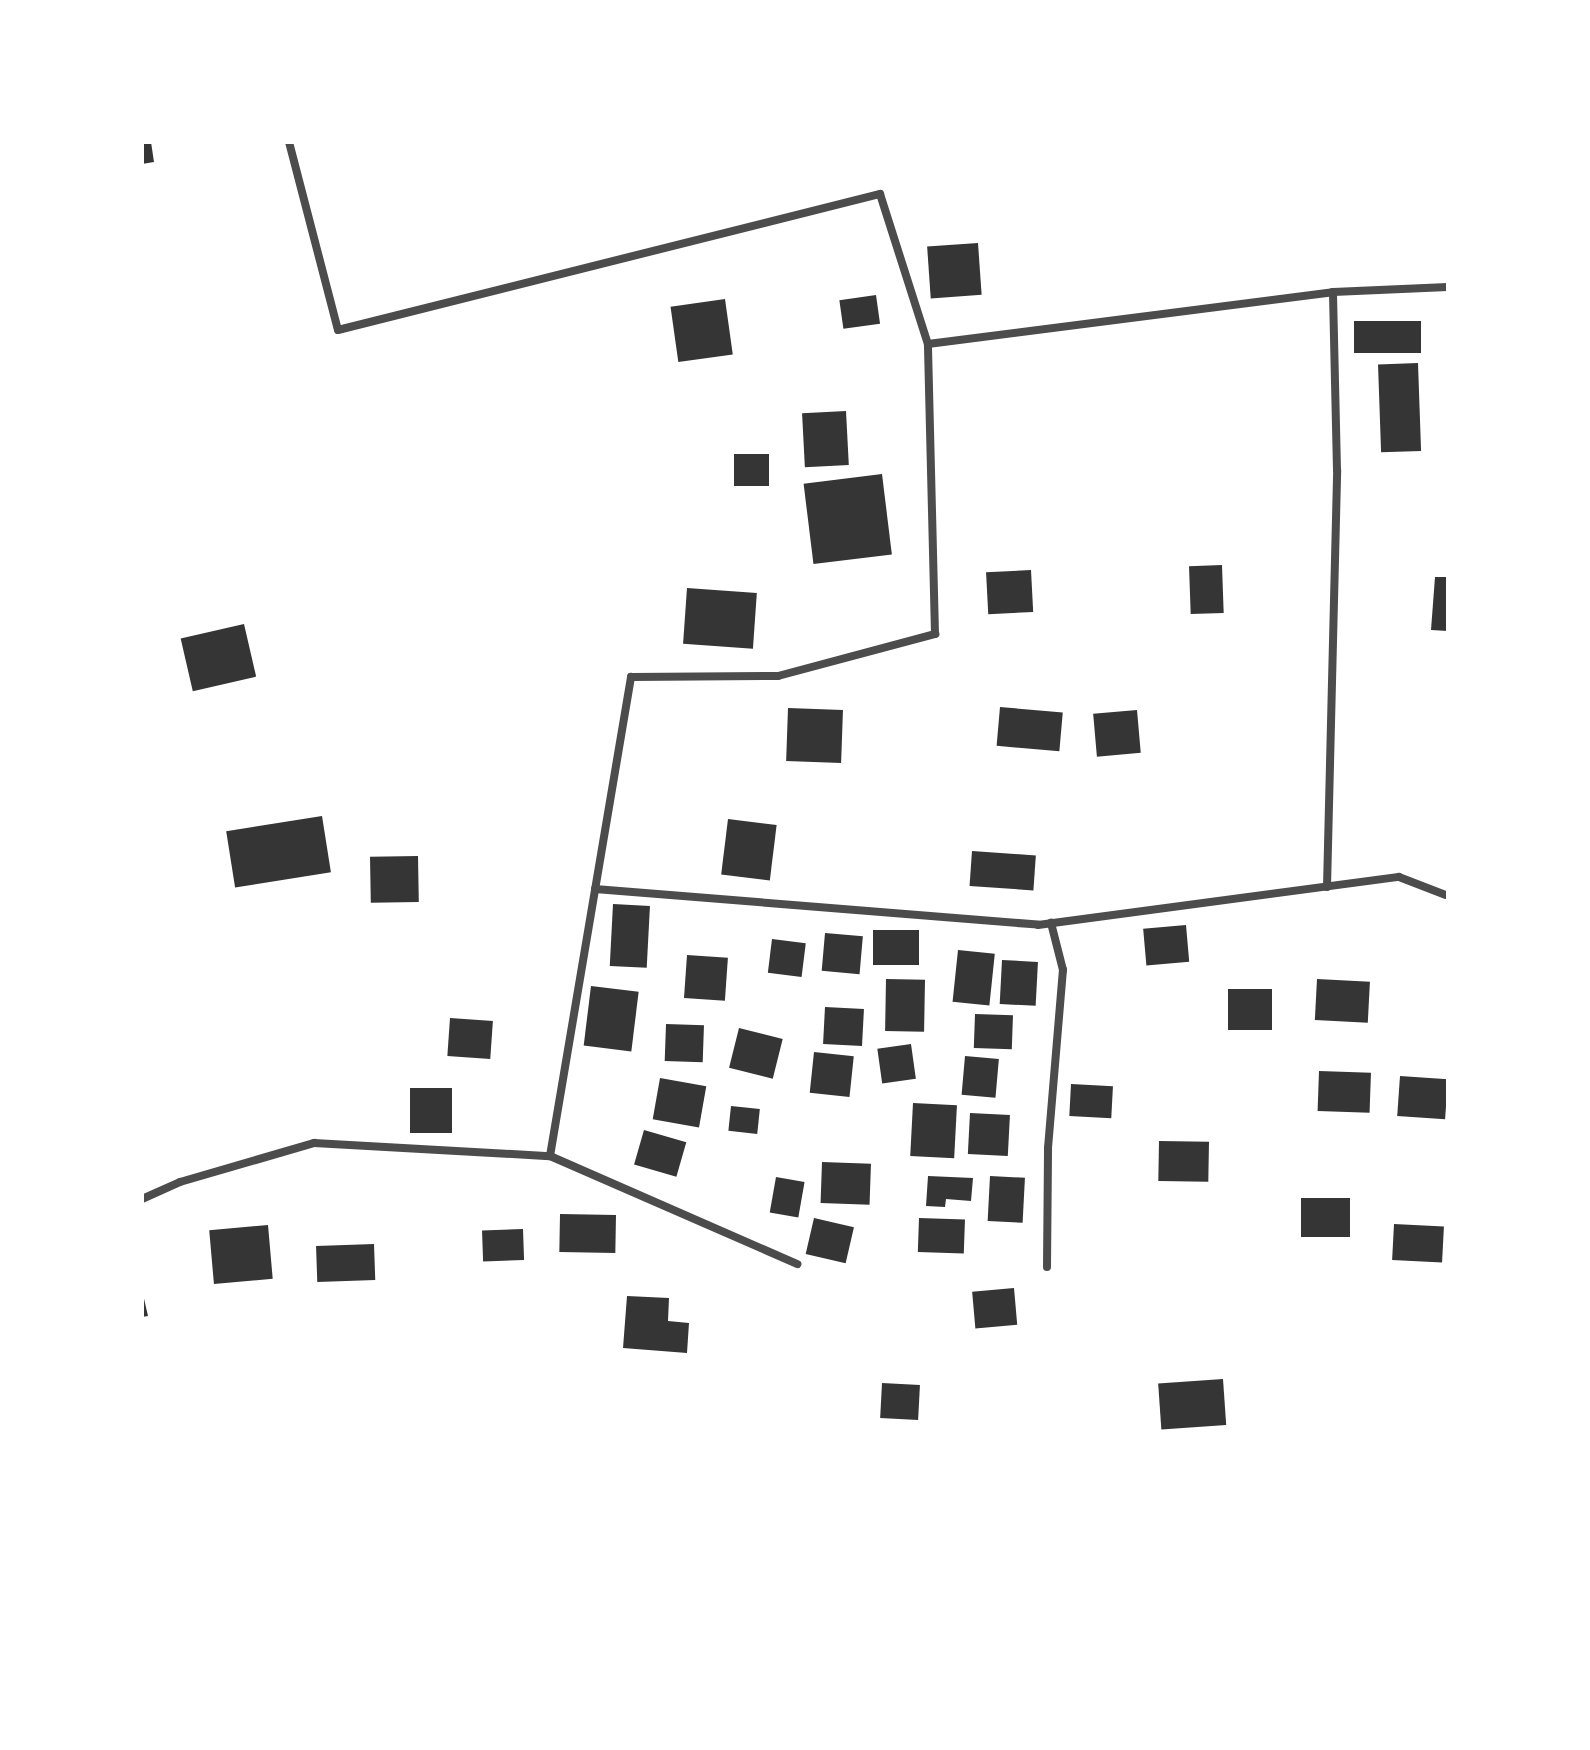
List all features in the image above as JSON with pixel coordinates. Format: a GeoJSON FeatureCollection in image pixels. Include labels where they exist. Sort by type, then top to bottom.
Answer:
{"type":"FeatureCollection","features":[{"type":"Feature","properties":{"kind":"street"},"geometry":{"type":"LineString","coordinates":[[289,142],[338,330],[880,194],[928,344],[935,634],[778,676],[631,677],[550,1156]]}},
{"type":"Feature","properties":{"kind":"street"},"geometry":{"type":"LineString","coordinates":[[928,344],[1333,292],[1448,287]]}},
{"type":"Feature","properties":{"kind":"street"},"geometry":{"type":"LineString","coordinates":[[1327,887],[1337,470],[1333,292]]}},
{"type":"Feature","properties":{"kind":"street"},"geometry":{"type":"LineString","coordinates":[[595,889],[1051,923],[1399,877],[1446,895]]}},
{"type":"Feature","properties":{"kind":"street"},"geometry":{"type":"LineString","coordinates":[[1047,1267],[1048,1148],[1063,970],[1051,923]]}},
{"type":"Feature","properties":{"kind":"street"},"geometry":{"type":"LineString","coordinates":[[142,1199],[180,1182],[314,1143],[550,1156],[797,1264]]}},
{"type":"Feature","properties":{"kind":"building"},"geometry":{"type":"Polygon","coordinates":[[[142,142],[151,142],[154,162],[142,164],[142,142]]]}},
{"type":"Feature","properties":{"kind":"building"},"geometry":{"type":"Polygon","coordinates":[[[978,243],[982,295],[931,298],[927,247],[978,243]]]}},
{"type":"Feature","properties":{"kind":"building"},"geometry":{"type":"Polygon","coordinates":[[[876,295],[880,324],[843,329],[839,300],[876,295]]]}},
{"type":"Feature","properties":{"kind":"building"},"geometry":{"type":"Polygon","coordinates":[[[725,299],[733,354],[678,362],[671,307],[725,299]]]}},
{"type":"Feature","properties":{"kind":"building"},"geometry":{"type":"Polygon","coordinates":[[[1354,321],[1421,321],[1421,353],[1354,353],[1354,321]]]}},
{"type":"Feature","properties":{"kind":"building"},"geometry":{"type":"Polygon","coordinates":[[[1418,363],[1421,451],[1381,452],[1378,364],[1418,363]]]}},
{"type":"Feature","properties":{"kind":"building"},"geometry":{"type":"Polygon","coordinates":[[[846,411],[849,465],[805,467],[802,413],[846,411]]]}},
{"type":"Feature","properties":{"kind":"building"},"geometry":{"type":"Polygon","coordinates":[[[734,454],[769,454],[769,486],[734,486],[734,454]]]}},
{"type":"Feature","properties":{"kind":"building"},"geometry":{"type":"Polygon","coordinates":[[[882,474],[892,554],[813,564],[804,484],[882,474]]]}},
{"type":"Feature","properties":{"kind":"building"},"geometry":{"type":"Polygon","coordinates":[[[1222,565],[1224,613],[1191,614],[1189,566],[1222,565]]]}},
{"type":"Feature","properties":{"kind":"building"},"geometry":{"type":"Polygon","coordinates":[[[1031,570],[1033,612],[988,614],[986,572],[1031,570]]]}},
{"type":"Feature","properties":{"kind":"building"},"geometry":{"type":"Polygon","coordinates":[[[1435,577],[1448,577],[1448,631],[1431,630],[1435,577]]]}},
{"type":"Feature","properties":{"kind":"building"},"geometry":{"type":"Polygon","coordinates":[[[687,588],[757,593],[753,649],[683,644],[687,588]]]}},
{"type":"Feature","properties":{"kind":"building"},"geometry":{"type":"Polygon","coordinates":[[[244,624],[256,677],[193,691],[181,639],[244,624]]]}},
{"type":"Feature","properties":{"kind":"building"},"geometry":{"type":"Polygon","coordinates":[[[1000,707],[1063,712],[1059,751],[997,746],[1000,707]]]}},
{"type":"Feature","properties":{"kind":"building"},"geometry":{"type":"Polygon","coordinates":[[[788,708],[843,710],[841,763],[786,761],[788,708]]]}},
{"type":"Feature","properties":{"kind":"building"},"geometry":{"type":"Polygon","coordinates":[[[1137,710],[1141,753],[1097,757],[1093,714],[1137,710]]]}},
{"type":"Feature","properties":{"kind":"building"},"geometry":{"type":"Polygon","coordinates":[[[322,816],[331,872],[235,887],[226,831],[322,816]]]}},
{"type":"Feature","properties":{"kind":"building"},"geometry":{"type":"Polygon","coordinates":[[[728,819],[777,825],[770,881],[721,875],[728,819]]]}},
{"type":"Feature","properties":{"kind":"building"},"geometry":{"type":"Polygon","coordinates":[[[972,851],[1036,855],[1033,890],[970,886],[972,851]]]}},
{"type":"Feature","properties":{"kind":"building"},"geometry":{"type":"Polygon","coordinates":[[[418,856],[419,902],[371,903],[370,857],[418,856]]]}},
{"type":"Feature","properties":{"kind":"building"},"geometry":{"type":"Polygon","coordinates":[[[613,904],[650,906],[647,968],[610,966],[613,904]]]}},
{"type":"Feature","properties":{"kind":"building"},"geometry":{"type":"Polygon","coordinates":[[[1186,925],[1189,962],[1146,966],[1143,929],[1186,925]]]}},
{"type":"Feature","properties":{"kind":"building"},"geometry":{"type":"Polygon","coordinates":[[[873,930],[919,930],[919,965],[873,965],[873,930]]]}},
{"type":"Feature","properties":{"kind":"building"},"geometry":{"type":"Polygon","coordinates":[[[825,933],[863,936],[860,974],[822,971],[825,933]]]}},
{"type":"Feature","properties":{"kind":"building"},"geometry":{"type":"Polygon","coordinates":[[[772,939],[806,943],[802,977],[768,973],[772,939]]]}},
{"type":"Feature","properties":{"kind":"building"},"geometry":{"type":"Polygon","coordinates":[[[958,950],[995,954],[989,1006],[953,1002],[958,950]]]}},
{"type":"Feature","properties":{"kind":"building"},"geometry":{"type":"Polygon","coordinates":[[[687,955],[728,958],[725,1001],[684,998],[687,955]]]}},
{"type":"Feature","properties":{"kind":"building"},"geometry":{"type":"Polygon","coordinates":[[[1002,960],[1038,962],[1036,1006],[1000,1004],[1002,960]]]}},
{"type":"Feature","properties":{"kind":"building"},"geometry":{"type":"Polygon","coordinates":[[[886,979],[925,980],[924,1032],[885,1031],[886,979]]]}},
{"type":"Feature","properties":{"kind":"building"},"geometry":{"type":"Polygon","coordinates":[[[1317,979],[1370,982],[1368,1023],[1315,1020],[1317,979]]]}},
{"type":"Feature","properties":{"kind":"building"},"geometry":{"type":"Polygon","coordinates":[[[591,986],[639,992],[631,1051],[584,1046],[591,986]]]}},
{"type":"Feature","properties":{"kind":"building"},"geometry":{"type":"Polygon","coordinates":[[[1228,989],[1272,989],[1272,1030],[1228,1030],[1228,989]]]}},
{"type":"Feature","properties":{"kind":"building"},"geometry":{"type":"Polygon","coordinates":[[[825,1007],[864,1009],[862,1046],[823,1044],[825,1007]]]}},
{"type":"Feature","properties":{"kind":"building"},"geometry":{"type":"Polygon","coordinates":[[[975,1014],[1013,1015],[1012,1049],[974,1048],[975,1014]]]}},
{"type":"Feature","properties":{"kind":"building"},"geometry":{"type":"Polygon","coordinates":[[[450,1018],[493,1021],[490,1059],[447,1056],[450,1018]]]}},
{"type":"Feature","properties":{"kind":"building"},"geometry":{"type":"Polygon","coordinates":[[[666,1024],[704,1025],[703,1062],[665,1061],[666,1024]]]}},
{"type":"Feature","properties":{"kind":"building"},"geometry":{"type":"Polygon","coordinates":[[[739,1028],[783,1039],[773,1079],[729,1068],[739,1028]]]}},
{"type":"Feature","properties":{"kind":"building"},"geometry":{"type":"Polygon","coordinates":[[[911,1044],[916,1079],[882,1083],[877,1049],[911,1044]]]}},
{"type":"Feature","properties":{"kind":"building"},"geometry":{"type":"Polygon","coordinates":[[[814,1052],[854,1056],[849,1097],[810,1093],[814,1052]]]}},
{"type":"Feature","properties":{"kind":"building"},"geometry":{"type":"Polygon","coordinates":[[[965,1056],[999,1059],[995,1098],[962,1095],[965,1056]]]}},
{"type":"Feature","properties":{"kind":"building"},"geometry":{"type":"Polygon","coordinates":[[[1319,1071],[1371,1073],[1370,1113],[1318,1111],[1319,1071]]]}},
{"type":"Feature","properties":{"kind":"building"},"geometry":{"type":"Polygon","coordinates":[[[1400,1076],[1448,1079],[1445,1119],[1397,1116],[1400,1076]]]}},
{"type":"Feature","properties":{"kind":"building"},"geometry":{"type":"Polygon","coordinates":[[[660,1078],[706,1086],[699,1128],[653,1119],[660,1078]]]}},
{"type":"Feature","properties":{"kind":"building"},"geometry":{"type":"Polygon","coordinates":[[[1071,1084],[1113,1086],[1111,1118],[1069,1116],[1071,1084]]]}},
{"type":"Feature","properties":{"kind":"building"},"geometry":{"type":"Polygon","coordinates":[[[410,1088],[452,1088],[452,1133],[410,1133],[410,1088]]]}},
{"type":"Feature","properties":{"kind":"building"},"geometry":{"type":"Polygon","coordinates":[[[913,1103],[957,1105],[954,1158],[910,1156],[913,1103]]]}},
{"type":"Feature","properties":{"kind":"building"},"geometry":{"type":"Polygon","coordinates":[[[731,1106],[760,1109],[757,1134],[728,1131],[731,1106]]]}},
{"type":"Feature","properties":{"kind":"building"},"geometry":{"type":"Polygon","coordinates":[[[970,1113],[1010,1115],[1008,1156],[968,1154],[970,1113]]]}},
{"type":"Feature","properties":{"kind":"building"},"geometry":{"type":"Polygon","coordinates":[[[644,1130],[686,1142],[676,1177],[634,1165],[644,1130]]]}},
{"type":"Feature","properties":{"kind":"building"},"geometry":{"type":"Polygon","coordinates":[[[1159,1141],[1209,1142],[1208,1182],[1158,1181],[1159,1141]]]}},
{"type":"Feature","properties":{"kind":"building"},"geometry":{"type":"Polygon","coordinates":[[[822,1162],[871,1164],[870,1205],[821,1203],[822,1162]]]}},
{"type":"Feature","properties":{"kind":"building"},"geometry":{"type":"Polygon","coordinates":[[[928,1176],[973,1178],[971,1201],[946,1199],[945,1207],[926,1206],[928,1176]]]}},
{"type":"Feature","properties":{"kind":"building"},"geometry":{"type":"Polygon","coordinates":[[[990,1176],[1025,1178],[1023,1223],[988,1221],[990,1176]]]}},
{"type":"Feature","properties":{"kind":"building"},"geometry":{"type":"Polygon","coordinates":[[[776,1177],[805,1182],[798,1217],[770,1212],[776,1177]]]}},
{"type":"Feature","properties":{"kind":"building"},"geometry":{"type":"Polygon","coordinates":[[[1301,1198],[1350,1198],[1350,1237],[1301,1237],[1301,1198]]]}},
{"type":"Feature","properties":{"kind":"building"},"geometry":{"type":"Polygon","coordinates":[[[560,1214],[616,1215],[615,1253],[559,1252],[560,1214]]]}},
{"type":"Feature","properties":{"kind":"building"},"geometry":{"type":"Polygon","coordinates":[[[814,1218],[854,1227],[846,1263],[806,1254],[814,1218]]]}},
{"type":"Feature","properties":{"kind":"building"},"geometry":{"type":"Polygon","coordinates":[[[919,1218],[965,1220],[964,1254],[918,1252],[919,1218]]]}},
{"type":"Feature","properties":{"kind":"building"},"geometry":{"type":"Polygon","coordinates":[[[1394,1224],[1444,1227],[1442,1263],[1392,1260],[1394,1224]]]}},
{"type":"Feature","properties":{"kind":"building"},"geometry":{"type":"Polygon","coordinates":[[[268,1225],[273,1279],[214,1284],[209,1230],[268,1225]]]}},
{"type":"Feature","properties":{"kind":"building"},"geometry":{"type":"Polygon","coordinates":[[[523,1229],[524,1260],[483,1261],[482,1230],[523,1229]]]}},
{"type":"Feature","properties":{"kind":"building"},"geometry":{"type":"Polygon","coordinates":[[[374,1244],[375,1280],[317,1282],[316,1246],[374,1244]]]}},
{"type":"Feature","properties":{"kind":"building"},"geometry":{"type":"Polygon","coordinates":[[[1014,1288],[1017,1325],[975,1329],[972,1292],[1014,1288]]]}},
{"type":"Feature","properties":{"kind":"building"},"geometry":{"type":"Polygon","coordinates":[[[142,1290],[148,1316],[142,1317],[142,1290]]]}},
{"type":"Feature","properties":{"kind":"building"},"geometry":{"type":"Polygon","coordinates":[[[627,1296],[669,1298],[668,1321],[689,1323],[687,1353],[623,1348],[627,1296]]]}},
{"type":"Feature","properties":{"kind":"building"},"geometry":{"type":"Polygon","coordinates":[[[1223,1379],[1226,1425],[1161,1429],[1158,1384],[1223,1379]]]}},
{"type":"Feature","properties":{"kind":"building"},"geometry":{"type":"Polygon","coordinates":[[[882,1383],[920,1385],[918,1420],[880,1418],[882,1383]]]}}]}
